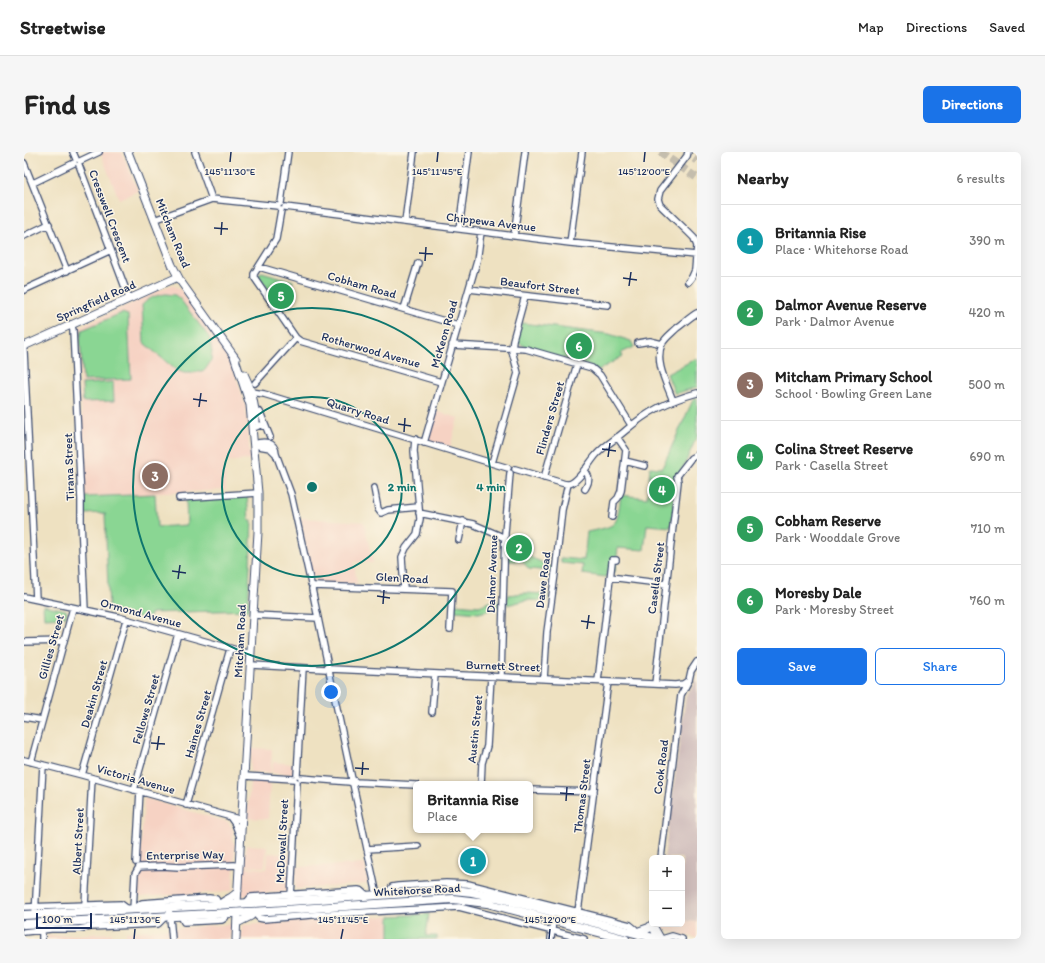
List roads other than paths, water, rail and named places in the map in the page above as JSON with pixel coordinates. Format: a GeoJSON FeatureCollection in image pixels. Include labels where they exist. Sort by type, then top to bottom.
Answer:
{"type":"FeatureCollection","features":[{"type":"Feature","properties":{"kind":"highway","name":"Whitehorse Road"},"geometry":{"type":"LineString","coordinates":[[24,915],[35,911],[84,908],[131,910],[237,904],[290,897],[368,896],[378,899],[387,895],[441,891],[472,892],[507,899],[656,939]]}},
{"type":"Feature","properties":{"kind":"highway","name":"Whitehorse Road"},"geometry":{"type":"LineString","coordinates":[[24,924],[42,927],[84,925],[181,916],[298,909],[378,899],[453,898],[487,903],[625,939]]}},
{"type":"Feature","properties":{"kind":"highway","name":"Mitcham Road"},"geometry":{"type":"LineString","coordinates":[[237,904],[237,913]]}},
{"type":"Feature","properties":{"kind":"highway"},"geometry":{"type":"LineString","coordinates":[[635,933],[650,927]]}},
{"type":"Feature","properties":{"kind":"highway"},"geometry":{"type":"LineString","coordinates":[[653,927],[656,939]]}},
{"type":"Feature","properties":{"kind":"main road","name":"Mitcham Road"},"geometry":{"type":"LineString","coordinates":[[128,152],[172,266],[178,277],[234,356],[255,409],[256,427],[254,444]]}},
{"type":"Feature","properties":{"kind":"main road","name":"Springfield Road"},"geometry":{"type":"LineString","coordinates":[[24,346],[178,277]]}},
{"type":"Feature","properties":{"kind":"main road","name":"Mitcham Road"},"geometry":{"type":"LineString","coordinates":[[237,904],[258,532],[258,493],[249,393]]}},
{"type":"Feature","properties":{"kind":"main road"},"geometry":{"type":"LineString","coordinates":[[219,905],[224,900],[235,895],[238,891]]}},
{"type":"Feature","properties":{"kind":"main road"},"geometry":{"type":"LineString","coordinates":[[237,923],[251,916],[253,912]]}},
{"type":"Feature","properties":{"kind":"main road","name":"Mitcham Road"},"geometry":{"type":"LineString","coordinates":[[236,939],[237,913]]}},
{"type":"Feature","properties":{"kind":"street","name":"Cresswell Crescent"},"geometry":{"type":"LineString","coordinates":[[73,152],[112,250],[129,298]]}},
{"type":"Feature","properties":{"kind":"street"},"geometry":{"type":"LineString","coordinates":[[33,183],[99,152]]}},
{"type":"Feature","properties":{"kind":"street"},"geometry":{"type":"LineString","coordinates":[[195,152],[212,199]]}},
{"type":"Feature","properties":{"kind":"street"},"geometry":{"type":"LineString","coordinates":[[255,384],[296,338],[254,277],[254,274],[277,237],[288,152]]}},
{"type":"Feature","properties":{"kind":"street"},"geometry":{"type":"LineString","coordinates":[[405,222],[414,152]]}},
{"type":"Feature","properties":{"kind":"street"},"geometry":{"type":"LineString","coordinates":[[459,229],[469,152]]}},
{"type":"Feature","properties":{"kind":"street"},"geometry":{"type":"LineString","coordinates":[[514,236],[525,152]]}},
{"type":"Feature","properties":{"kind":"street"},"geometry":{"type":"LineString","coordinates":[[570,243],[582,152]]}},
{"type":"Feature","properties":{"kind":"street"},"geometry":{"type":"LineString","coordinates":[[688,152],[687,156],[660,192],[658,199],[660,206],[694,238],[697,246],[695,270],[688,282]]}},
{"type":"Feature","properties":{"kind":"street"},"geometry":{"type":"LineString","coordinates":[[24,163],[66,271]]}},
{"type":"Feature","properties":{"kind":"street","name":"Chippewa Avenue"},"geometry":{"type":"LineString","coordinates":[[154,220],[212,199],[570,243],[696,255]]}},
{"type":"Feature","properties":{"kind":"street"},"geometry":{"type":"LineString","coordinates":[[24,236],[49,224]]}},
{"type":"Feature","properties":{"kind":"street","name":"McKeon Road"},"geometry":{"type":"LineString","coordinates":[[424,442],[477,261],[481,232]]}},
{"type":"Feature","properties":{"kind":"street"},"geometry":{"type":"LineString","coordinates":[[24,290],[112,250]]}},
{"type":"Feature","properties":{"kind":"street"},"geometry":{"type":"LineString","coordinates":[[404,309],[418,263]]}},
{"type":"Feature","properties":{"kind":"street","name":"Cobham Road"},"geometry":{"type":"LineString","coordinates":[[259,267],[458,325]]}},
{"type":"Feature","properties":{"kind":"street","name":"Beaufort Street"},"geometry":{"type":"LineString","coordinates":[[469,289],[608,305]]}},
{"type":"Feature","properties":{"kind":"street"},"geometry":{"type":"LineString","coordinates":[[492,463],[518,373],[512,354],[512,348],[525,296]]}},
{"type":"Feature","properties":{"kind":"street"},"geometry":{"type":"LineString","coordinates":[[673,401],[660,364],[662,344],[670,334],[697,313]]}},
{"type":"Feature","properties":{"kind":"street","name":"Tirana Street"},"geometry":{"type":"LineString","coordinates":[[71,324],[73,330],[77,407],[85,610]]}},
{"type":"Feature","properties":{"kind":"street","name":"Rotherwood Avenue"},"geometry":{"type":"LineString","coordinates":[[296,338],[300,341],[441,382]]}},
{"type":"Feature","properties":{"kind":"street"},"geometry":{"type":"LineString","coordinates":[[638,343],[650,341],[662,344]]}},
{"type":"Feature","properties":{"kind":"street"},"geometry":{"type":"LineString","coordinates":[[452,345],[526,349],[596,371],[631,425]]}},
{"type":"Feature","properties":{"kind":"street"},"geometry":{"type":"LineString","coordinates":[[24,351],[36,599]]}},
{"type":"Feature","properties":{"kind":"street","name":"Flinders Street"},"geometry":{"type":"LineString","coordinates":[[544,478],[577,364]]}},
{"type":"Feature","properties":{"kind":"street","name":"Quarry Road"},"geometry":{"type":"LineString","coordinates":[[249,393],[264,394],[511,470],[568,484]]}},
{"type":"Feature","properties":{"kind":"street"},"geometry":{"type":"LineString","coordinates":[[568,484],[574,482],[597,454],[631,425],[654,409],[697,393]]}},
{"type":"Feature","properties":{"kind":"street"},"geometry":{"type":"LineString","coordinates":[[260,412],[270,437]]}},
{"type":"Feature","properties":{"kind":"street"},"geometry":{"type":"LineString","coordinates":[[256,427],[260,425],[266,427]]}},
{"type":"Feature","properties":{"kind":"street"},"geometry":{"type":"LineString","coordinates":[[612,517],[614,502],[618,498],[621,491],[626,450],[617,437]]}},
{"type":"Feature","properties":{"kind":"street"},"geometry":{"type":"LineString","coordinates":[[404,589],[402,557],[406,548],[417,534],[419,526],[414,451],[415,440]]}},
{"type":"Feature","properties":{"kind":"street"},"geometry":{"type":"LineString","coordinates":[[254,444],[263,442],[274,446],[291,494],[312,586],[378,899]]}},
{"type":"Feature","properties":{"kind":"street","name":"Casella Street"},"geometry":{"type":"LineString","coordinates":[[655,684],[678,482],[676,476],[691,458],[697,455]]}},
{"type":"Feature","properties":{"kind":"street"},"geometry":{"type":"LineString","coordinates":[[625,461],[645,466]]}},
{"type":"Feature","properties":{"kind":"street","name":"Dalmor Avenue"},"geometry":{"type":"LineString","coordinates":[[501,676],[505,538],[511,470]]}},
{"type":"Feature","properties":{"kind":"street"},"geometry":{"type":"LineString","coordinates":[[584,470],[590,478],[585,489]]}},
{"type":"Feature","properties":{"kind":"street","name":"Dawe Road"},"geometry":{"type":"LineString","coordinates":[[544,679],[547,632],[562,510],[568,484]]}},
{"type":"Feature","properties":{"kind":"street"},"geometry":{"type":"LineString","coordinates":[[374,488],[378,509],[381,513],[388,510],[419,510],[473,524],[505,538]]}},
{"type":"Feature","properties":{"kind":"street"},"geometry":{"type":"LineString","coordinates":[[179,498],[258,493]]}},
{"type":"Feature","properties":{"kind":"street"},"geometry":{"type":"LineString","coordinates":[[459,540],[463,521]]}},
{"type":"Feature","properties":{"kind":"street"},"geometry":{"type":"LineString","coordinates":[[598,681],[612,561],[616,560]]}},
{"type":"Feature","properties":{"kind":"street"},"geometry":{"type":"LineString","coordinates":[[610,577],[666,584]]}},
{"type":"Feature","properties":{"kind":"street","name":"Glen Road"},"geometry":{"type":"LineString","coordinates":[[312,586],[452,591],[450,629]]}},
{"type":"Feature","properties":{"kind":"street","name":"Ormond Avenue"},"geometry":{"type":"LineString","coordinates":[[24,597],[126,620],[251,654]]}},
{"type":"Feature","properties":{"kind":"street","name":"Gillies Street"},"geometry":{"type":"LineString","coordinates":[[31,762],[74,608]]}},
{"type":"Feature","properties":{"kind":"street"},"geometry":{"type":"LineString","coordinates":[[253,615],[318,618]]}},
{"type":"Feature","properties":{"kind":"street","name":"Deakin Street"},"geometry":{"type":"LineString","coordinates":[[82,775],[126,620]]}},
{"type":"Feature","properties":{"kind":"street","name":"Fellows Street"},"geometry":{"type":"LineString","coordinates":[[136,862],[137,790],[178,634]]}},
{"type":"Feature","properties":{"kind":"street"},"geometry":{"type":"LineString","coordinates":[[24,642],[64,641]]}},
{"type":"Feature","properties":{"kind":"street","name":"Haines Street"},"geometry":{"type":"LineString","coordinates":[[186,804],[230,649]]}},
{"type":"Feature","properties":{"kind":"street","name":"Cook Road"},"geometry":{"type":"LineString","coordinates":[[661,855],[683,691],[689,680],[691,671],[697,662]]}},
{"type":"Feature","properties":{"kind":"street","name":"Burnett Street"},"geometry":{"type":"LineString","coordinates":[[251,665],[675,685],[684,684],[689,680]]}},
{"type":"Feature","properties":{"kind":"street","name":"McDowall Street"},"geometry":{"type":"LineString","coordinates":[[290,897],[303,668]]}},
{"type":"Feature","properties":{"kind":"street"},"geometry":{"type":"LineString","coordinates":[[432,712],[435,674]]}},
{"type":"Feature","properties":{"kind":"street","name":"Austin Street"},"geometry":{"type":"LineString","coordinates":[[481,781],[482,763],[486,746],[491,676]]}},
{"type":"Feature","properties":{"kind":"street","name":"Thomas Street"},"geometry":{"type":"LineString","coordinates":[[578,912],[608,682]]}},
{"type":"Feature","properties":{"kind":"street"},"geometry":{"type":"LineString","coordinates":[[675,685],[683,691]]}},
{"type":"Feature","properties":{"kind":"street"},"geometry":{"type":"LineString","coordinates":[[24,717],[42,720]]}},
{"type":"Feature","properties":{"kind":"street","name":"Victoria Avenue"},"geometry":{"type":"LineString","coordinates":[[24,760],[242,820]]}},
{"type":"Feature","properties":{"kind":"street"},"geometry":{"type":"LineString","coordinates":[[35,911],[43,765]]}},
{"type":"Feature","properties":{"kind":"street"},"geometry":{"type":"LineString","coordinates":[[244,776],[413,785]]}},
{"type":"Feature","properties":{"kind":"street","name":"Albert Street"},"geometry":{"type":"LineString","coordinates":[[84,908],[92,778]]}},
{"type":"Feature","properties":{"kind":"street"},"geometry":{"type":"LineString","coordinates":[[533,790],[594,792]]}},
{"type":"Feature","properties":{"kind":"street","name":"Mitcham Road"},"geometry":{"type":"LineString","coordinates":[[230,817],[235,824],[241,839]]}},
{"type":"Feature","properties":{"kind":"street"},"geometry":{"type":"LineString","coordinates":[[367,848],[418,846]]}},
{"type":"Feature","properties":{"kind":"street","name":"Enterprise Way"},"geometry":{"type":"LineString","coordinates":[[131,910],[135,874],[139,867],[240,866]]}},
{"type":"Feature","properties":{"kind":"street","name":"Whitehorse Road"},"geometry":{"type":"LineString","coordinates":[[387,895],[392,887],[398,886],[464,883],[630,925],[635,929],[635,933]]}},
{"type":"Feature","properties":{"kind":"street","name":"Whitehorse Road"},"geometry":{"type":"LineString","coordinates":[[131,910],[142,903],[215,899],[218,901],[219,905]]}},
{"type":"Feature","properties":{"kind":"street","name":"Whitehorse Road"},"geometry":{"type":"LineString","coordinates":[[186,901],[196,906]]}},
{"type":"Feature","properties":{"kind":"street","name":"Whitehorse Road"},"geometry":{"type":"LineString","coordinates":[[24,907],[35,911]]}},
{"type":"Feature","properties":{"kind":"street"},"geometry":{"type":"LineString","coordinates":[[169,907],[168,917],[172,939]]}},
{"type":"Feature","properties":{"kind":"street","name":"Whitehorse Road"},"geometry":{"type":"LineString","coordinates":[[253,912],[262,919],[459,907],[584,939]]}},
{"type":"Feature","properties":{"kind":"street"},"geometry":{"type":"LineString","coordinates":[[84,908],[84,925]]}},
{"type":"Feature","properties":{"kind":"street"},"geometry":{"type":"LineString","coordinates":[[288,917],[298,909]]}},
{"type":"Feature","properties":{"kind":"street"},"geometry":{"type":"LineString","coordinates":[[551,939],[553,920]]}},
{"type":"Feature","properties":{"kind":"street"},"geometry":{"type":"LineString","coordinates":[[42,927],[42,939]]}},
{"type":"Feature","properties":{"kind":"street","name":"Whitehorse Road"},"geometry":{"type":"LineString","coordinates":[[24,932],[42,927]]}},
{"type":"Feature","properties":{"kind":"street","name":"Whitehorse Road"},"geometry":{"type":"LineString","coordinates":[[656,939],[672,936],[682,939]]}},
{"type":"Feature","properties":{"kind":"tunnel"},"geometry":{"type":"LineString","coordinates":[[660,152],[697,178]]}},
{"type":"Feature","properties":{"kind":"tunnel"},"geometry":{"type":"LineString","coordinates":[[684,152],[697,161]]}},
{"type":"Feature","properties":{"kind":"place","name":"Cobham Reserve"},"geometry":{"type":"Point","coordinates":[281,296]}},
{"type":"Feature","properties":{"kind":"place","name":"Moresby Dale"},"geometry":{"type":"Point","coordinates":[579,346]}},
{"type":"Feature","properties":{"kind":"place","name":"Mitcham Primary School"},"geometry":{"type":"Point","coordinates":[155,476]}},
{"type":"Feature","properties":{"kind":"place","name":"Colina Street Reserve"},"geometry":{"type":"Point","coordinates":[662,490]}},
{"type":"Feature","properties":{"kind":"place","name":"Dalmor Avenue Reserve"},"geometry":{"type":"Point","coordinates":[519,548]}},
{"type":"Feature","properties":{"kind":"place","name":"Britannia Rise"},"geometry":{"type":"Point","coordinates":[473,861]}}]}
